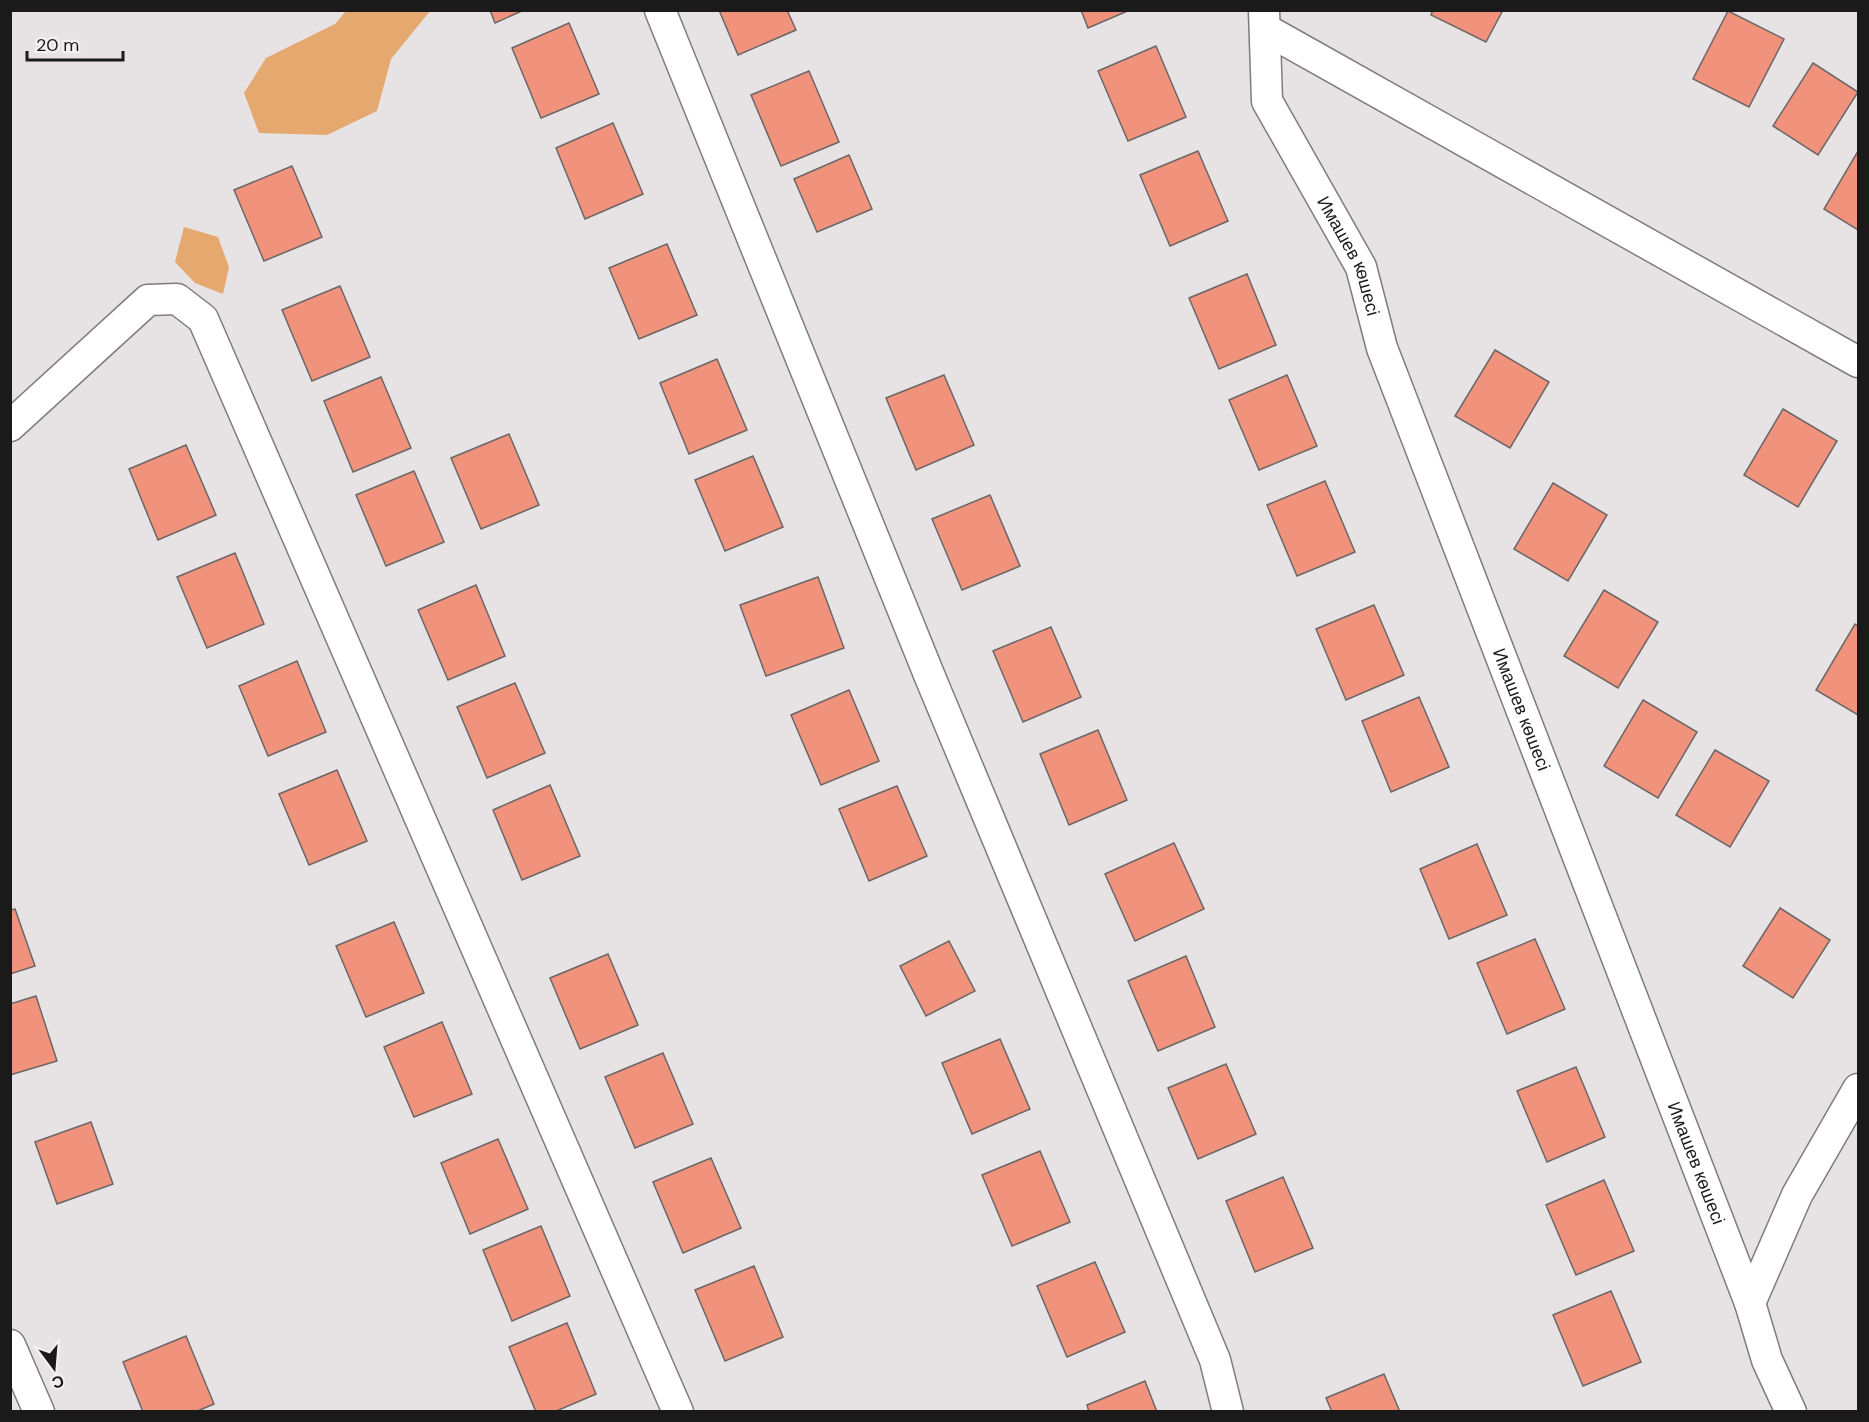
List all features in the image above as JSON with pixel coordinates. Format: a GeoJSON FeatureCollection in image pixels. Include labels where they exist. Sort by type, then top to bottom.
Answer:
{"type":"FeatureCollection","features":[{"type":"Feature","properties":{"kind":"street"},"geometry":{"type":"LineString","coordinates":[[660,10],[930,677],[1215,1360],[1228,1412]]}},
{"type":"Feature","properties":{"kind":"street"},"geometry":{"type":"LineString","coordinates":[[1264,20],[1858,362]]}},
{"type":"Feature","properties":{"kind":"street","name":"Имашев көшесі"},"geometry":{"type":"LineString","coordinates":[[1264,20],[1268,101],[1361,267],[1382,348],[1750,1303],[1767,1360],[1791,1412]]}},
{"type":"Feature","properties":{"kind":"street"},"geometry":{"type":"LineString","coordinates":[[10,426],[148,300],[177,299],[203,319],[678,1412]]}},
{"type":"Feature","properties":{"kind":"street"},"geometry":{"type":"LineString","coordinates":[[1750,1303],[1797,1195],[1858,1089]]}},
{"type":"Feature","properties":{"kind":"street"},"geometry":{"type":"LineString","coordinates":[[10,1345],[39,1412]]}},
{"type":"Feature","properties":{"kind":"shaded area"},"geometry":{"type":"Polygon","coordinates":[[[346,11],[430,11],[391,59],[377,111],[327,135],[259,133],[244,93],[266,58],[335,24],[346,11]]]}},
{"type":"Feature","properties":{"kind":"shaded area"},"geometry":{"type":"Polygon","coordinates":[[[184,227],[218,237],[229,267],[223,294],[195,283],[175,262],[184,227]]]}},
{"type":"Feature","properties":{"kind":"building"},"geometry":{"type":"Polygon","coordinates":[[[490,10],[524,10],[495,23],[490,10]]]}},
{"type":"Feature","properties":{"kind":"building"},"geometry":{"type":"Polygon","coordinates":[[[719,10],[787,10],[796,30],[738,55],[719,10]]]}},
{"type":"Feature","properties":{"kind":"building"},"geometry":{"type":"Polygon","coordinates":[[[1081,10],[1130,10],[1088,28],[1081,10]]]}},
{"type":"Feature","properties":{"kind":"building"},"geometry":{"type":"Polygon","coordinates":[[[1433,10],[1503,10],[1486,42],[1431,15],[1433,10]]]}},
{"type":"Feature","properties":{"kind":"building"},"geometry":{"type":"Polygon","coordinates":[[[1728,11],[1784,39],[1749,107],[1693,79],[1728,11]]]}},
{"type":"Feature","properties":{"kind":"building"},"geometry":{"type":"Polygon","coordinates":[[[569,23],[599,94],[541,118],[512,48],[569,23]]]}},
{"type":"Feature","properties":{"kind":"building"},"geometry":{"type":"Polygon","coordinates":[[[1156,46],[1186,117],[1128,141],[1098,71],[1156,46]]]}},
{"type":"Feature","properties":{"kind":"building"},"geometry":{"type":"Polygon","coordinates":[[[1813,63],[1858,92],[1818,155],[1773,126],[1813,63]]]}},
{"type":"Feature","properties":{"kind":"building"},"geometry":{"type":"Polygon","coordinates":[[[809,71],[839,142],[781,166],[751,95],[809,71]]]}},
{"type":"Feature","properties":{"kind":"building"},"geometry":{"type":"Polygon","coordinates":[[[613,123],[643,194],[585,219],[556,148],[613,123]]]}},
{"type":"Feature","properties":{"kind":"building"},"geometry":{"type":"Polygon","coordinates":[[[1198,151],[1228,221],[1170,246],[1140,175],[1198,151]]]}},
{"type":"Feature","properties":{"kind":"building"},"geometry":{"type":"Polygon","coordinates":[[[1858,151],[1858,230],[1824,209],[1858,151]]]}},
{"type":"Feature","properties":{"kind":"building"},"geometry":{"type":"Polygon","coordinates":[[[849,155],[872,209],[817,232],[794,179],[849,155]]]}},
{"type":"Feature","properties":{"kind":"building"},"geometry":{"type":"Polygon","coordinates":[[[292,166],[322,237],[264,261],[234,190],[292,166]]]}},
{"type":"Feature","properties":{"kind":"building"},"geometry":{"type":"Polygon","coordinates":[[[667,244],[697,315],[639,339],[609,268],[667,244]]]}},
{"type":"Feature","properties":{"kind":"building"},"geometry":{"type":"Polygon","coordinates":[[[1247,274],[1276,345],[1219,369],[1189,298],[1247,274]]]}},
{"type":"Feature","properties":{"kind":"building"},"geometry":{"type":"Polygon","coordinates":[[[340,286],[370,357],[312,381],[282,310],[340,286]]]}},
{"type":"Feature","properties":{"kind":"building"},"geometry":{"type":"Polygon","coordinates":[[[1495,350],[1549,382],[1510,448],[1455,416],[1495,350]]]}},
{"type":"Feature","properties":{"kind":"building"},"geometry":{"type":"Polygon","coordinates":[[[717,359],[747,430],[689,454],[660,383],[717,359]]]}},
{"type":"Feature","properties":{"kind":"building"},"geometry":{"type":"Polygon","coordinates":[[[944,375],[974,445],[916,470],[886,398],[944,375]]]}},
{"type":"Feature","properties":{"kind":"building"},"geometry":{"type":"Polygon","coordinates":[[[1287,375],[1317,446],[1259,470],[1229,400],[1287,375]]]}},
{"type":"Feature","properties":{"kind":"building"},"geometry":{"type":"Polygon","coordinates":[[[381,377],[411,448],[353,472],[324,401],[381,377]]]}},
{"type":"Feature","properties":{"kind":"building"},"geometry":{"type":"Polygon","coordinates":[[[1783,409],[1837,441],[1798,507],[1744,475],[1783,409]]]}},
{"type":"Feature","properties":{"kind":"building"},"geometry":{"type":"Polygon","coordinates":[[[509,434],[539,505],[481,529],[451,458],[509,434]]]}},
{"type":"Feature","properties":{"kind":"building"},"geometry":{"type":"Polygon","coordinates":[[[186,445],[216,515],[158,540],[129,469],[186,445]]]}},
{"type":"Feature","properties":{"kind":"building"},"geometry":{"type":"Polygon","coordinates":[[[753,456],[783,527],[725,551],[695,480],[753,456]]]}},
{"type":"Feature","properties":{"kind":"building"},"geometry":{"type":"Polygon","coordinates":[[[414,471],[444,542],[386,566],[356,495],[414,471]]]}},
{"type":"Feature","properties":{"kind":"building"},"geometry":{"type":"Polygon","coordinates":[[[1325,481],[1355,552],[1297,576],[1267,505],[1325,481]]]}},
{"type":"Feature","properties":{"kind":"building"},"geometry":{"type":"Polygon","coordinates":[[[1553,483],[1607,515],[1568,581],[1514,549],[1553,483]]]}},
{"type":"Feature","properties":{"kind":"building"},"geometry":{"type":"Polygon","coordinates":[[[990,495],[1020,566],[962,590],[932,519],[990,495]]]}},
{"type":"Feature","properties":{"kind":"building"},"geometry":{"type":"Polygon","coordinates":[[[235,553],[264,624],[207,648],[177,577],[235,553]]]}},
{"type":"Feature","properties":{"kind":"building"},"geometry":{"type":"Polygon","coordinates":[[[818,577],[844,648],[766,676],[740,605],[818,577]]]}},
{"type":"Feature","properties":{"kind":"building"},"geometry":{"type":"Polygon","coordinates":[[[476,585],[505,656],[448,680],[418,610],[476,585]]]}},
{"type":"Feature","properties":{"kind":"building"},"geometry":{"type":"Polygon","coordinates":[[[1604,590],[1658,622],[1618,688],[1564,656],[1604,590]]]}},
{"type":"Feature","properties":{"kind":"building"},"geometry":{"type":"Polygon","coordinates":[[[1374,605],[1404,675],[1346,700],[1316,629],[1374,605]]]}},
{"type":"Feature","properties":{"kind":"building"},"geometry":{"type":"Polygon","coordinates":[[[1855,624],[1858,626],[1858,715],[1816,690],[1855,624]]]}},
{"type":"Feature","properties":{"kind":"building"},"geometry":{"type":"Polygon","coordinates":[[[1051,627],[1081,697],[1023,722],[993,651],[1051,627]]]}},
{"type":"Feature","properties":{"kind":"building"},"geometry":{"type":"Polygon","coordinates":[[[297,661],[326,732],[268,756],[239,686],[297,661]]]}},
{"type":"Feature","properties":{"kind":"building"},"geometry":{"type":"Polygon","coordinates":[[[515,683],[545,753],[487,778],[457,707],[515,683]]]}},
{"type":"Feature","properties":{"kind":"building"},"geometry":{"type":"Polygon","coordinates":[[[849,690],[879,761],[821,785],[791,715],[849,690]]]}},
{"type":"Feature","properties":{"kind":"building"},"geometry":{"type":"Polygon","coordinates":[[[1419,697],[1449,767],[1391,792],[1362,721],[1419,697]]]}},
{"type":"Feature","properties":{"kind":"building"},"geometry":{"type":"Polygon","coordinates":[[[1643,700],[1697,732],[1658,798],[1604,766],[1643,700]]]}},
{"type":"Feature","properties":{"kind":"building"},"geometry":{"type":"Polygon","coordinates":[[[1098,730],[1127,800],[1069,825],[1040,754],[1098,730]]]}},
{"type":"Feature","properties":{"kind":"building"},"geometry":{"type":"Polygon","coordinates":[[[1715,750],[1769,781],[1730,847],[1676,815],[1715,750]]]}},
{"type":"Feature","properties":{"kind":"building"},"geometry":{"type":"Polygon","coordinates":[[[337,770],[367,841],[309,865],[279,794],[337,770]]]}},
{"type":"Feature","properties":{"kind":"building"},"geometry":{"type":"Polygon","coordinates":[[[550,785],[580,856],[522,880],[493,810],[550,785]]]}},
{"type":"Feature","properties":{"kind":"building"},"geometry":{"type":"Polygon","coordinates":[[[897,786],[927,856],[869,881],[839,809],[897,786]]]}},
{"type":"Feature","properties":{"kind":"building"},"geometry":{"type":"Polygon","coordinates":[[[1174,843],[1204,909],[1135,941],[1105,874],[1174,843]]]}},
{"type":"Feature","properties":{"kind":"building"},"geometry":{"type":"Polygon","coordinates":[[[1477,844],[1507,915],[1449,939],[1420,869],[1477,844]]]}},
{"type":"Feature","properties":{"kind":"building"},"geometry":{"type":"Polygon","coordinates":[[[1780,908],[1830,940],[1793,998],[1743,966],[1780,908]]]}},
{"type":"Feature","properties":{"kind":"building"},"geometry":{"type":"Polygon","coordinates":[[[15,909],[35,966],[10,974],[10,910],[15,909]]]}},
{"type":"Feature","properties":{"kind":"building"},"geometry":{"type":"Polygon","coordinates":[[[394,922],[424,993],[366,1017],[336,946],[394,922]]]}},
{"type":"Feature","properties":{"kind":"building"},"geometry":{"type":"Polygon","coordinates":[[[1535,939],[1565,1009],[1507,1034],[1477,963],[1535,939]]]}},
{"type":"Feature","properties":{"kind":"building"},"geometry":{"type":"Polygon","coordinates":[[[949,941],[975,991],[926,1016],[900,966],[949,941]]]}},
{"type":"Feature","properties":{"kind":"building"},"geometry":{"type":"Polygon","coordinates":[[[608,954],[638,1025],[580,1049],[550,978],[608,954]]]}},
{"type":"Feature","properties":{"kind":"building"},"geometry":{"type":"Polygon","coordinates":[[[1186,956],[1215,1027],[1158,1051],[1128,981],[1186,956]]]}},
{"type":"Feature","properties":{"kind":"building"},"geometry":{"type":"Polygon","coordinates":[[[36,996],[57,1061],[10,1075],[10,1004],[36,996]]]}},
{"type":"Feature","properties":{"kind":"building"},"geometry":{"type":"Polygon","coordinates":[[[442,1022],[472,1094],[414,1117],[384,1047],[442,1022]]]}},
{"type":"Feature","properties":{"kind":"building"},"geometry":{"type":"Polygon","coordinates":[[[1000,1039],[1030,1109],[972,1134],[942,1063],[1000,1039]]]}},
{"type":"Feature","properties":{"kind":"building"},"geometry":{"type":"Polygon","coordinates":[[[663,1053],[693,1124],[635,1148],[605,1077],[663,1053]]]}},
{"type":"Feature","properties":{"kind":"building"},"geometry":{"type":"Polygon","coordinates":[[[1226,1064],[1256,1134],[1198,1159],[1168,1088],[1226,1064]]]}},
{"type":"Feature","properties":{"kind":"building"},"geometry":{"type":"Polygon","coordinates":[[[1576,1067],[1605,1137],[1547,1162],[1517,1091],[1576,1067]]]}},
{"type":"Feature","properties":{"kind":"building"},"geometry":{"type":"Polygon","coordinates":[[[91,1122],[113,1184],[57,1204],[35,1142],[91,1122]]]}},
{"type":"Feature","properties":{"kind":"building"},"geometry":{"type":"Polygon","coordinates":[[[498,1139],[528,1209],[470,1234],[441,1163],[498,1139]]]}},
{"type":"Feature","properties":{"kind":"building"},"geometry":{"type":"Polygon","coordinates":[[[1040,1151],[1070,1222],[1012,1246],[982,1175],[1040,1151]]]}},
{"type":"Feature","properties":{"kind":"building"},"geometry":{"type":"Polygon","coordinates":[[[711,1158],[741,1228],[683,1253],[653,1182],[711,1158]]]}},
{"type":"Feature","properties":{"kind":"building"},"geometry":{"type":"Polygon","coordinates":[[[1283,1177],[1313,1248],[1255,1272],[1226,1201],[1283,1177]]]}},
{"type":"Feature","properties":{"kind":"building"},"geometry":{"type":"Polygon","coordinates":[[[1604,1180],[1634,1251],[1576,1275],[1546,1205],[1604,1180]]]}},
{"type":"Feature","properties":{"kind":"building"},"geometry":{"type":"Polygon","coordinates":[[[541,1226],[570,1296],[512,1321],[483,1250],[541,1226]]]}},
{"type":"Feature","properties":{"kind":"building"},"geometry":{"type":"Polygon","coordinates":[[[1095,1262],[1125,1332],[1067,1357],[1037,1286],[1095,1262]]]}},
{"type":"Feature","properties":{"kind":"building"},"geometry":{"type":"Polygon","coordinates":[[[754,1266],[783,1337],[725,1361],[695,1290],[754,1266]]]}},
{"type":"Feature","properties":{"kind":"building"},"geometry":{"type":"Polygon","coordinates":[[[1611,1291],[1641,1362],[1583,1386],[1553,1315],[1611,1291]]]}},
{"type":"Feature","properties":{"kind":"building"},"geometry":{"type":"Polygon","coordinates":[[[567,1323],[596,1394],[554,1412],[536,1412],[509,1347],[567,1323]]]}},
{"type":"Feature","properties":{"kind":"building"},"geometry":{"type":"Polygon","coordinates":[[[186,1336],[214,1404],[195,1412],[143,1412],[123,1362],[186,1336]]]}},
{"type":"Feature","properties":{"kind":"building"},"geometry":{"type":"Polygon","coordinates":[[[1384,1374],[1400,1412],[1332,1412],[1326,1398],[1384,1374]]]}},
{"type":"Feature","properties":{"kind":"building"},"geometry":{"type":"Polygon","coordinates":[[[1145,1381],[1157,1412],[1089,1412],[1087,1405],[1145,1381]]]}}]}
